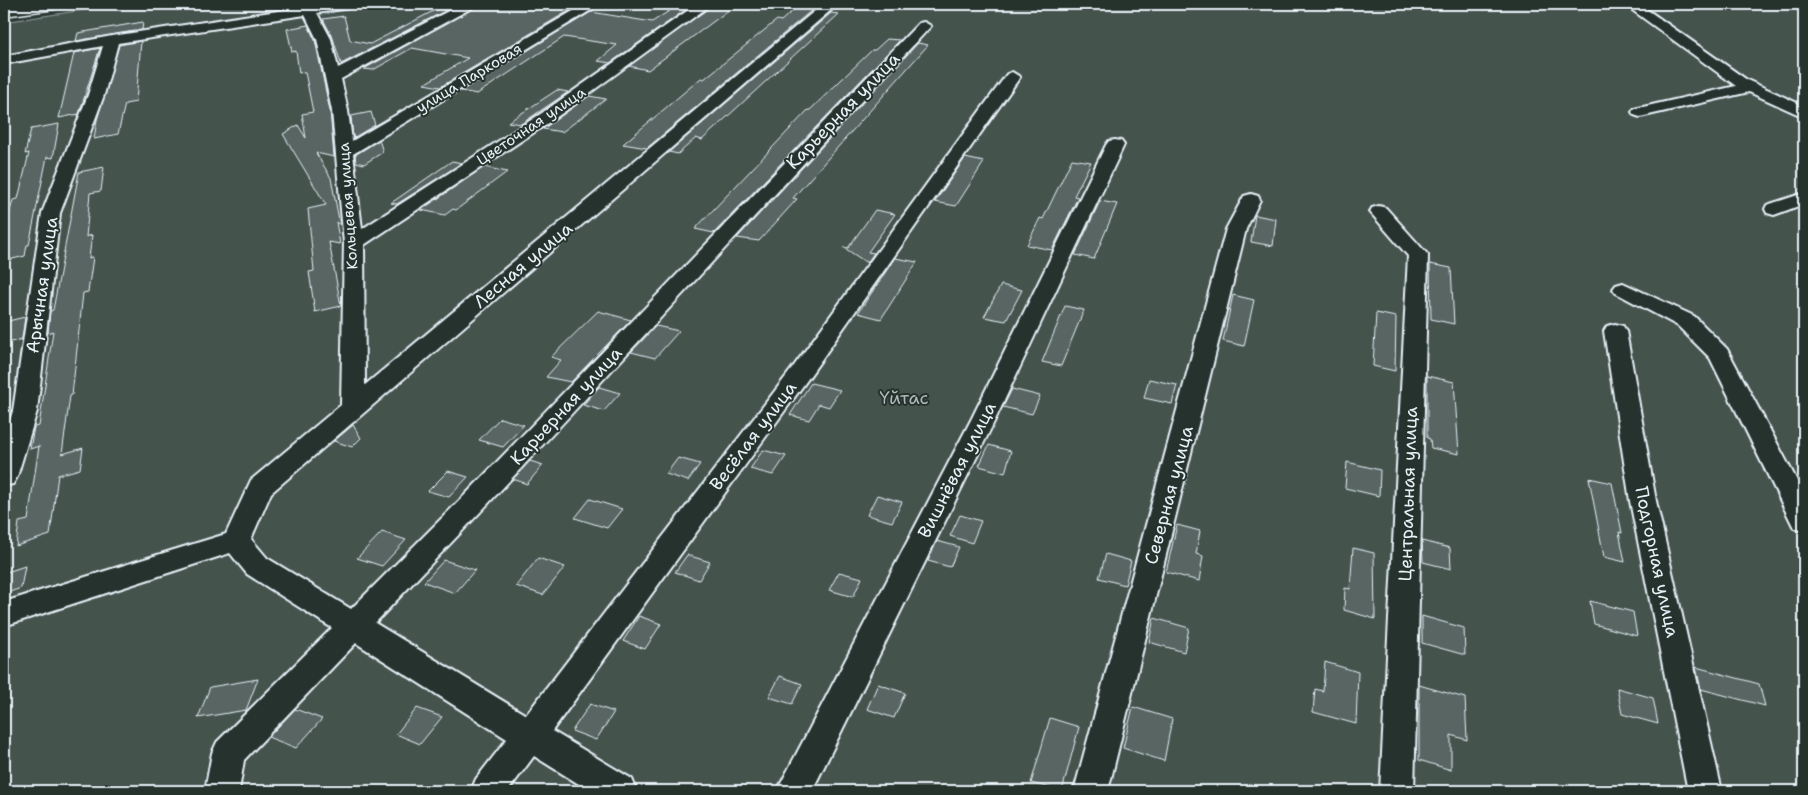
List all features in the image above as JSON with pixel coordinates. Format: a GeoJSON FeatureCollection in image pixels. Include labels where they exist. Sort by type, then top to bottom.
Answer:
{"type":"FeatureCollection","features":[{"type":"Feature","properties":{"kind":"highway"},"geometry":{"type":"LineString","coordinates":[[4,4],[9,4]]}},
{"type":"Feature","properties":{"kind":"highway"},"geometry":{"type":"LineString","coordinates":[[4,11],[55,4]]}},
{"type":"Feature","properties":{"kind":"street"},"geometry":{"type":"LineString","coordinates":[[4,60],[112,40],[349,4]]}},
{"type":"Feature","properties":{"kind":"street"},"geometry":{"type":"LineString","coordinates":[[333,77],[472,4]]}},
{"type":"Feature","properties":{"kind":"street","name":"улица Парковая"},"geometry":{"type":"LineString","coordinates":[[345,152],[594,4]]}},
{"type":"Feature","properties":{"kind":"street","name":"Цветочная улица"},"geometry":{"type":"LineString","coordinates":[[354,244],[548,116],[705,4]]}},
{"type":"Feature","properties":{"kind":"street","name":"Лесная улица"},"geometry":{"type":"LineString","coordinates":[[236,542],[260,487],[831,4]]}},
{"type":"Feature","properties":{"kind":"street"},"geometry":{"type":"LineString","coordinates":[[1631,4],[1750,87],[1804,112]]}},
{"type":"Feature","properties":{"kind":"street"},"geometry":{"type":"LineString","coordinates":[[1799,4],[1804,7]]}},
{"type":"Feature","properties":{"kind":"street","name":"Кольцевая улица"},"geometry":{"type":"LineString","coordinates":[[309,10],[324,39],[340,111],[345,152],[354,244],[353,408]]}},
{"type":"Feature","properties":{"kind":"street","name":"Карьерная улица"},"geometry":{"type":"LineString","coordinates":[[222,791],[229,753],[476,500],[924,26]]}},
{"type":"Feature","properties":{"kind":"street","name":"Арычная улица"},"geometry":{"type":"LineString","coordinates":[[4,477],[25,411],[51,213],[96,95],[112,40]]}},
{"type":"Feature","properties":{"kind":"street","name":"Весёлая улица"},"geometry":{"type":"LineString","coordinates":[[488,791],[799,375],[1012,77]]}},
{"type":"Feature","properties":{"kind":"street"},"geometry":{"type":"LineString","coordinates":[[1640,112],[1750,87]]}},
{"type":"Feature","properties":{"kind":"street","name":"Вишнёвая улица"},"geometry":{"type":"LineString","coordinates":[[794,791],[984,418],[1115,145]]}},
{"type":"Feature","properties":{"kind":"street"},"geometry":{"type":"LineString","coordinates":[[1774,210],[1804,198]]}},
{"type":"Feature","properties":{"kind":"street","name":"Северная улица"},"geometry":{"type":"LineString","coordinates":[[1091,791],[1236,229],[1251,200]]}},
{"type":"Feature","properties":{"kind":"street","name":"Центральная улица"},"geometry":{"type":"LineString","coordinates":[[1379,212],[1418,254],[1397,791]]}},
{"type":"Feature","properties":{"kind":"street"},"geometry":{"type":"LineString","coordinates":[[1623,290],[1686,321],[1719,354],[1771,452],[1804,521]]}},
{"type":"Feature","properties":{"kind":"street","name":"Подгорная улица"},"geometry":{"type":"LineString","coordinates":[[1615,331],[1643,501],[1705,791]]}},
{"type":"Feature","properties":{"kind":"street"},"geometry":{"type":"LineString","coordinates":[[4,614],[236,542],[257,566],[620,791]]}},
{"type":"Feature","properties":{"kind":"green space","name":"Үйтас"},"geometry":{"type":"Polygon","coordinates":[[[124,4],[1804,4],[1804,791],[4,791],[4,22],[124,4]]]}},
{"type":"Feature","properties":{"kind":"building"},"geometry":{"type":"Polygon","coordinates":[[[481,4],[575,4],[567,9],[572,9],[440,87],[424,84],[468,58],[412,48],[373,70],[364,69],[481,4]]]}},
{"type":"Feature","properties":{"kind":"building"},"geometry":{"type":"Polygon","coordinates":[[[680,4],[694,4],[610,63],[598,61],[617,45],[564,37],[477,94],[461,91],[591,12],[652,22],[680,4]]]}},
{"type":"Feature","properties":{"kind":"building"},"geometry":{"type":"Polygon","coordinates":[[[714,4],[737,4],[648,70],[629,66],[714,4]]]}},
{"type":"Feature","properties":{"kind":"building"},"geometry":{"type":"Polygon","coordinates":[[[439,8],[447,10],[341,64],[333,38],[323,19],[344,16],[350,40],[370,44],[439,8]]]}},
{"type":"Feature","properties":{"kind":"building"},"geometry":{"type":"Polygon","coordinates":[[[796,8],[812,10],[647,148],[623,144],[701,78],[704,79],[777,20],[781,21],[796,8]]]}},
{"type":"Feature","properties":{"kind":"building"},"geometry":{"type":"Polygon","coordinates":[[[831,13],[839,14],[702,140],[696,138],[678,154],[669,152],[831,13]]]}},
{"type":"Feature","properties":{"kind":"building"},"geometry":{"type":"Polygon","coordinates":[[[143,22],[142,30],[76,41],[78,33],[143,22]]]}},
{"type":"Feature","properties":{"kind":"building"},"geometry":{"type":"Polygon","coordinates":[[[308,25],[315,40],[330,111],[334,157],[316,153],[331,178],[340,225],[336,222],[340,244],[329,242],[341,306],[315,312],[309,272],[314,271],[308,209],[326,205],[283,134],[298,125],[306,138],[302,114],[313,112],[305,72],[299,73],[296,51],[292,52],[287,29],[308,25]]]}},
{"type":"Feature","properties":{"kind":"building"},"geometry":{"type":"Polygon","coordinates":[[[887,39],[900,40],[714,233],[695,229],[808,110],[872,50],[875,50],[887,39]]]}},
{"type":"Feature","properties":{"kind":"building"},"geometry":{"type":"Polygon","coordinates":[[[141,41],[136,102],[125,104],[118,134],[94,139],[97,120],[119,45],[141,41]]]}},
{"type":"Feature","properties":{"kind":"building"},"geometry":{"type":"Polygon","coordinates":[[[918,43],[928,45],[793,198],[797,199],[759,241],[737,238],[918,43]]]}},
{"type":"Feature","properties":{"kind":"building"},"geometry":{"type":"Polygon","coordinates":[[[100,48],[79,114],[59,118],[74,53],[100,48]]]}},
{"type":"Feature","properties":{"kind":"building"},"geometry":{"type":"Polygon","coordinates":[[[557,90],[568,92],[521,124],[508,122],[557,90]]]}},
{"type":"Feature","properties":{"kind":"building"},"geometry":{"type":"Polygon","coordinates":[[[589,96],[606,99],[562,132],[543,129],[589,96]]]}},
{"type":"Feature","properties":{"kind":"building"},"geometry":{"type":"Polygon","coordinates":[[[371,112],[375,125],[353,138],[351,116],[371,112]]]}},
{"type":"Feature","properties":{"kind":"building"},"geometry":{"type":"Polygon","coordinates":[[[59,124],[53,158],[47,157],[29,245],[27,245],[25,256],[4,261],[4,234],[13,200],[18,199],[29,153],[25,154],[31,129],[59,124]]]}},
{"type":"Feature","properties":{"kind":"building"},"geometry":{"type":"Polygon","coordinates":[[[379,140],[383,152],[364,164],[356,162],[355,155],[379,140]]]}},
{"type":"Feature","properties":{"kind":"building"},"geometry":{"type":"Polygon","coordinates":[[[965,158],[984,162],[956,206],[935,202],[965,158]]]}},
{"type":"Feature","properties":{"kind":"building"},"geometry":{"type":"Polygon","coordinates":[[[1072,159],[1091,162],[1074,196],[1078,197],[1052,250],[1027,245],[1040,218],[1043,219],[1072,159]]]}},
{"type":"Feature","properties":{"kind":"building"},"geometry":{"type":"Polygon","coordinates":[[[452,161],[462,163],[397,204],[391,203],[452,161]]]}},
{"type":"Feature","properties":{"kind":"building"},"geometry":{"type":"Polygon","coordinates":[[[104,167],[101,191],[90,193],[86,237],[92,235],[89,258],[93,257],[88,292],[83,293],[72,395],[70,396],[62,454],[83,448],[80,469],[58,475],[50,535],[16,546],[19,522],[28,520],[39,446],[30,449],[34,427],[39,426],[53,331],[48,333],[50,311],[53,310],[79,172],[104,167]]]}},
{"type":"Feature","properties":{"kind":"building"},"geometry":{"type":"Polygon","coordinates":[[[484,167],[507,172],[456,210],[453,209],[445,215],[421,210],[484,167]]]}},
{"type":"Feature","properties":{"kind":"building"},"geometry":{"type":"Polygon","coordinates":[[[1100,201],[1117,204],[1094,259],[1075,255],[1100,201]]]}},
{"type":"Feature","properties":{"kind":"building"},"geometry":{"type":"Polygon","coordinates":[[[875,210],[895,214],[868,252],[874,253],[867,263],[843,247],[848,248],[875,210]]]}},
{"type":"Feature","properties":{"kind":"building"},"geometry":{"type":"Polygon","coordinates":[[[1255,215],[1276,219],[1273,246],[1251,242],[1255,215]]]}},
{"type":"Feature","properties":{"kind":"building"},"geometry":{"type":"Polygon","coordinates":[[[895,258],[917,262],[881,319],[858,313],[895,258]]]}},
{"type":"Feature","properties":{"kind":"building"},"geometry":{"type":"Polygon","coordinates":[[[1430,264],[1451,268],[1454,324],[1431,319],[1430,264]]]}},
{"type":"Feature","properties":{"kind":"building"},"geometry":{"type":"Polygon","coordinates":[[[1001,285],[1022,290],[1006,321],[984,317],[1001,285]]]}},
{"type":"Feature","properties":{"kind":"building"},"geometry":{"type":"Polygon","coordinates":[[[1233,295],[1254,300],[1244,346],[1223,341],[1233,295]]]}},
{"type":"Feature","properties":{"kind":"building"},"geometry":{"type":"Polygon","coordinates":[[[1065,306],[1084,310],[1061,366],[1042,362],[1065,306]]]}},
{"type":"Feature","properties":{"kind":"building"},"geometry":{"type":"Polygon","coordinates":[[[598,311],[631,320],[571,382],[546,377],[561,360],[551,357],[598,311]]]}},
{"type":"Feature","properties":{"kind":"building"},"geometry":{"type":"Polygon","coordinates":[[[1376,313],[1396,317],[1395,371],[1373,366],[1376,313]]]}},
{"type":"Feature","properties":{"kind":"building"},"geometry":{"type":"Polygon","coordinates":[[[25,317],[22,339],[4,344],[4,322],[25,317]]]}},
{"type":"Feature","properties":{"kind":"building"},"geometry":{"type":"Polygon","coordinates":[[[656,326],[679,331],[655,358],[631,352],[656,326]]]}},
{"type":"Feature","properties":{"kind":"building"},"geometry":{"type":"Polygon","coordinates":[[[1427,376],[1454,382],[1459,454],[1431,448],[1430,439],[1427,438],[1427,376]]]}},
{"type":"Feature","properties":{"kind":"building"},"geometry":{"type":"Polygon","coordinates":[[[1149,379],[1177,385],[1172,404],[1144,398],[1149,379]]]}},
{"type":"Feature","properties":{"kind":"building"},"geometry":{"type":"Polygon","coordinates":[[[811,383],[840,390],[829,407],[819,404],[809,420],[790,415],[811,383]]]}},
{"type":"Feature","properties":{"kind":"building"},"geometry":{"type":"Polygon","coordinates":[[[599,387],[620,393],[604,411],[583,405],[599,387]]]}},
{"type":"Feature","properties":{"kind":"building"},"geometry":{"type":"Polygon","coordinates":[[[1012,389],[1040,396],[1032,414],[1003,407],[1012,389]]]}},
{"type":"Feature","properties":{"kind":"building"},"geometry":{"type":"Polygon","coordinates":[[[500,418],[524,425],[503,447],[479,440],[500,418]]]}},
{"type":"Feature","properties":{"kind":"building"},"geometry":{"type":"Polygon","coordinates":[[[353,425],[361,438],[352,447],[334,441],[353,425]]]}},
{"type":"Feature","properties":{"kind":"building"},"geometry":{"type":"Polygon","coordinates":[[[989,445],[1011,451],[1005,473],[979,466],[989,445]]]}},
{"type":"Feature","properties":{"kind":"building"},"geometry":{"type":"Polygon","coordinates":[[[763,450],[786,456],[773,475],[750,469],[763,450]]]}},
{"type":"Feature","properties":{"kind":"building"},"geometry":{"type":"Polygon","coordinates":[[[678,458],[700,464],[688,481],[666,474],[678,458]]]}},
{"type":"Feature","properties":{"kind":"building"},"geometry":{"type":"Polygon","coordinates":[[[530,461],[543,465],[527,484],[513,479],[530,461]]]}},
{"type":"Feature","properties":{"kind":"building"},"geometry":{"type":"Polygon","coordinates":[[[1347,462],[1380,470],[1379,496],[1345,488],[1347,462]]]}},
{"type":"Feature","properties":{"kind":"building"},"geometry":{"type":"Polygon","coordinates":[[[448,471],[468,477],[449,497],[428,491],[448,471]]]}},
{"type":"Feature","properties":{"kind":"building"},"geometry":{"type":"Polygon","coordinates":[[[1589,478],[1612,483],[1622,533],[1619,532],[1625,562],[1604,557],[1589,478]]]}},
{"type":"Feature","properties":{"kind":"building"},"geometry":{"type":"Polygon","coordinates":[[[877,495],[902,502],[892,522],[867,515],[877,495]]]}},
{"type":"Feature","properties":{"kind":"building"},"geometry":{"type":"Polygon","coordinates":[[[590,499],[622,509],[607,528],[575,518],[590,499]]]}},
{"type":"Feature","properties":{"kind":"building"},"geometry":{"type":"Polygon","coordinates":[[[960,515],[981,521],[972,543],[950,536],[960,515]]]}},
{"type":"Feature","properties":{"kind":"building"},"geometry":{"type":"Polygon","coordinates":[[[1177,525],[1200,531],[1196,554],[1203,556],[1199,581],[1166,572],[1177,525]]]}},
{"type":"Feature","properties":{"kind":"building"},"geometry":{"type":"Polygon","coordinates":[[[382,532],[406,540],[382,566],[357,558],[382,532]]]}},
{"type":"Feature","properties":{"kind":"building"},"geometry":{"type":"Polygon","coordinates":[[[937,541],[959,547],[950,567],[928,561],[937,541]]]}},
{"type":"Feature","properties":{"kind":"building"},"geometry":{"type":"Polygon","coordinates":[[[1422,541],[1450,548],[1451,569],[1423,562],[1422,541]]]}},
{"type":"Feature","properties":{"kind":"building"},"geometry":{"type":"Polygon","coordinates":[[[1353,548],[1374,553],[1375,619],[1344,610],[1345,588],[1350,589],[1353,548]]]}},
{"type":"Feature","properties":{"kind":"building"},"geometry":{"type":"Polygon","coordinates":[[[1106,554],[1131,561],[1125,585],[1099,578],[1106,554]]]}},
{"type":"Feature","properties":{"kind":"building"},"geometry":{"type":"Polygon","coordinates":[[[687,555],[710,562],[699,580],[675,572],[687,555]]]}},
{"type":"Feature","properties":{"kind":"building"},"geometry":{"type":"Polygon","coordinates":[[[538,558],[565,567],[543,595],[516,586],[538,558]]]}},
{"type":"Feature","properties":{"kind":"building"},"geometry":{"type":"Polygon","coordinates":[[[444,560],[475,570],[455,593],[424,582],[444,560]]]}},
{"type":"Feature","properties":{"kind":"building"},"geometry":{"type":"Polygon","coordinates":[[[25,566],[21,588],[4,594],[4,573],[25,566]]]}},
{"type":"Feature","properties":{"kind":"building"},"geometry":{"type":"Polygon","coordinates":[[[839,572],[862,578],[853,597],[829,590],[839,572]]]}},
{"type":"Feature","properties":{"kind":"building"},"geometry":{"type":"Polygon","coordinates":[[[1590,601],[1633,612],[1637,636],[1594,624],[1590,601]]]}},
{"type":"Feature","properties":{"kind":"building"},"geometry":{"type":"Polygon","coordinates":[[[639,616],[661,624],[645,649],[623,641],[639,616]]]}},
{"type":"Feature","properties":{"kind":"building"},"geometry":{"type":"Polygon","coordinates":[[[1422,616],[1464,628],[1465,655],[1422,643],[1422,616]]]}},
{"type":"Feature","properties":{"kind":"building"},"geometry":{"type":"Polygon","coordinates":[[[1154,618],[1189,628],[1184,652],[1149,642],[1154,618]]]}},
{"type":"Feature","properties":{"kind":"building"},"geometry":{"type":"Polygon","coordinates":[[[1325,662],[1358,672],[1356,724],[1313,712],[1315,689],[1323,691],[1325,662]]]}},
{"type":"Feature","properties":{"kind":"building"},"geometry":{"type":"Polygon","coordinates":[[[1696,667],[1759,684],[1765,706],[1701,689],[1696,667]]]}},
{"type":"Feature","properties":{"kind":"building"},"geometry":{"type":"Polygon","coordinates":[[[780,676],[802,684],[792,704],[769,697],[780,676]]]}},
{"type":"Feature","properties":{"kind":"building"},"geometry":{"type":"Polygon","coordinates":[[[258,679],[246,710],[198,718],[210,687],[258,679]]]}},
{"type":"Feature","properties":{"kind":"building"},"geometry":{"type":"Polygon","coordinates":[[[878,684],[905,693],[894,718],[867,709],[878,684]]]}},
{"type":"Feature","properties":{"kind":"building"},"geometry":{"type":"Polygon","coordinates":[[[1419,685],[1465,698],[1467,740],[1451,735],[1451,770],[1419,760],[1419,685]]]}},
{"type":"Feature","properties":{"kind":"building"},"geometry":{"type":"Polygon","coordinates":[[[1617,688],[1653,698],[1658,724],[1622,714],[1617,688]]]}},
{"type":"Feature","properties":{"kind":"building"},"geometry":{"type":"Polygon","coordinates":[[[590,704],[614,712],[596,740],[572,731],[590,704]]]}},
{"type":"Feature","properties":{"kind":"building"},"geometry":{"type":"Polygon","coordinates":[[[1133,707],[1172,719],[1164,761],[1123,748],[1133,707]]]}},
{"type":"Feature","properties":{"kind":"building"},"geometry":{"type":"Polygon","coordinates":[[[417,708],[442,717],[420,744],[396,734],[417,708]]]}},
{"type":"Feature","properties":{"kind":"building"},"geometry":{"type":"Polygon","coordinates":[[[295,709],[322,719],[296,748],[268,737],[295,709]]]}},
{"type":"Feature","properties":{"kind":"building"},"geometry":{"type":"Polygon","coordinates":[[[1050,718],[1079,727],[1062,791],[1031,783],[1050,718]]]}}]}
